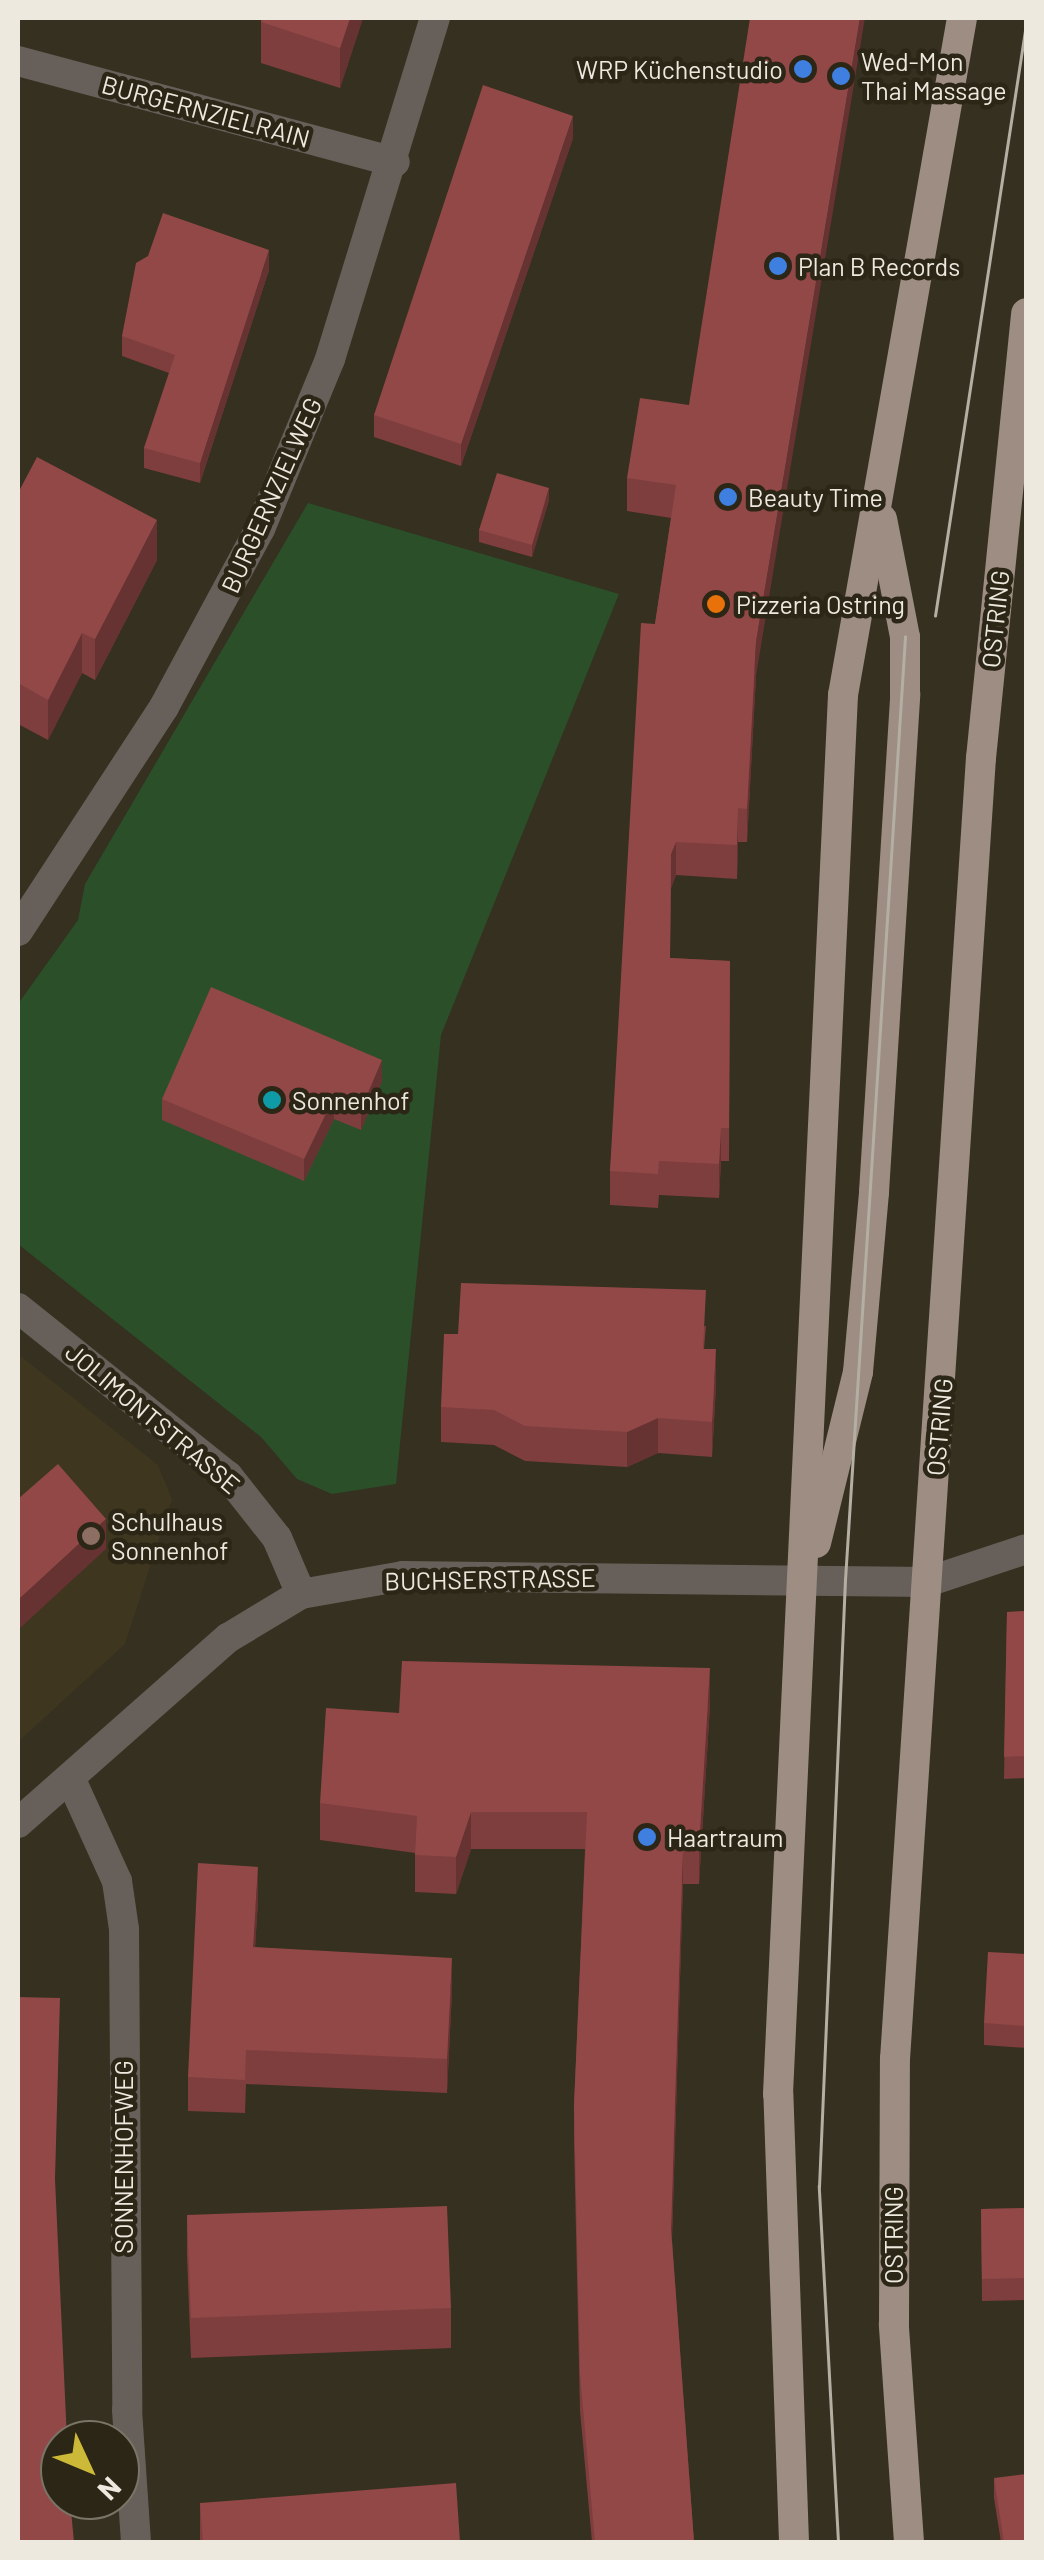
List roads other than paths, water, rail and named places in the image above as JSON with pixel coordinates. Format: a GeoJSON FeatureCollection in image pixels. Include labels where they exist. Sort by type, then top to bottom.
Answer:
{"type":"FeatureCollection","features":[{"type":"Feature","properties":{"kind":"main road"},"geometry":{"type":"LineString","coordinates":[[794,2542],[778,2112],[805,1580],[810,1264],[843,696],[962,18]]}},
{"type":"Feature","properties":{"kind":"main road","name":"OSTRING"},"geometry":{"type":"LineString","coordinates":[[910,2542],[893,2173],[927,1582],[982,758],[1026,314]]}},
{"type":"Feature","properties":{"kind":"main road"},"geometry":{"type":"LineString","coordinates":[[805,1580],[858,1372],[874,1192],[905,694],[905,637],[878,502]]}},
{"type":"Feature","properties":{"kind":"street","name":"BURGERNZIELWEG"},"geometry":{"type":"LineString","coordinates":[[18,931],[164,707],[247,558],[330,358],[394,162],[435,18]]}},
{"type":"Feature","properties":{"kind":"street","name":"BURGERNZIELRAIN"},"geometry":{"type":"LineString","coordinates":[[18,61],[394,162]]}},
{"type":"Feature","properties":{"kind":"street","name":"JOLIMONTSTRASSE"},"geometry":{"type":"LineString","coordinates":[[18,1308],[228,1476],[277,1538],[301,1594]]}},
{"type":"Feature","properties":{"kind":"street","name":"BUCHSERSTRASSE"},"geometry":{"type":"LineString","coordinates":[[18,1824],[72,1782],[228,1638],[301,1594],[403,1576],[927,1582],[1026,1549]]}},
{"type":"Feature","properties":{"kind":"street","name":"SONNENHOFWEG"},"geometry":{"type":"LineString","coordinates":[[72,1782],[117,1881],[124,1929],[126,2410],[136,2542]]}},
{"type":"Feature","properties":{"kind":"tram line"},"geometry":{"type":"LineString","coordinates":[[935,616],[1026,24]]}},
{"type":"Feature","properties":{"kind":"tram line"},"geometry":{"type":"LineString","coordinates":[[838,2542],[819,2187],[845,1580],[905,637]]}},
{"type":"Feature","properties":{"kind":"place","name":"WRP Küchenstudio"},"geometry":{"type":"Point","coordinates":[803,69]}},
{"type":"Feature","properties":{"kind":"place","name":"Wed-Mon Thai Massage"},"geometry":{"type":"Point","coordinates":[841,76]}},
{"type":"Feature","properties":{"kind":"place","name":"Plan B Records"},"geometry":{"type":"Point","coordinates":[778,266]}},
{"type":"Feature","properties":{"kind":"place","name":"Beauty Time"},"geometry":{"type":"Point","coordinates":[728,497]}},
{"type":"Feature","properties":{"kind":"place","name":"Pizzeria Ostring"},"geometry":{"type":"Point","coordinates":[716,604]}},
{"type":"Feature","properties":{"kind":"place","name":"Sonnenhof"},"geometry":{"type":"Point","coordinates":[272,1100]}},
{"type":"Feature","properties":{"kind":"place","name":"Schulhaus Sonnenhof"},"geometry":{"type":"Point","coordinates":[91,1536]}},
{"type":"Feature","properties":{"kind":"place","name":"Haartraum"},"geometry":{"type":"Point","coordinates":[647,1837]}}]}
